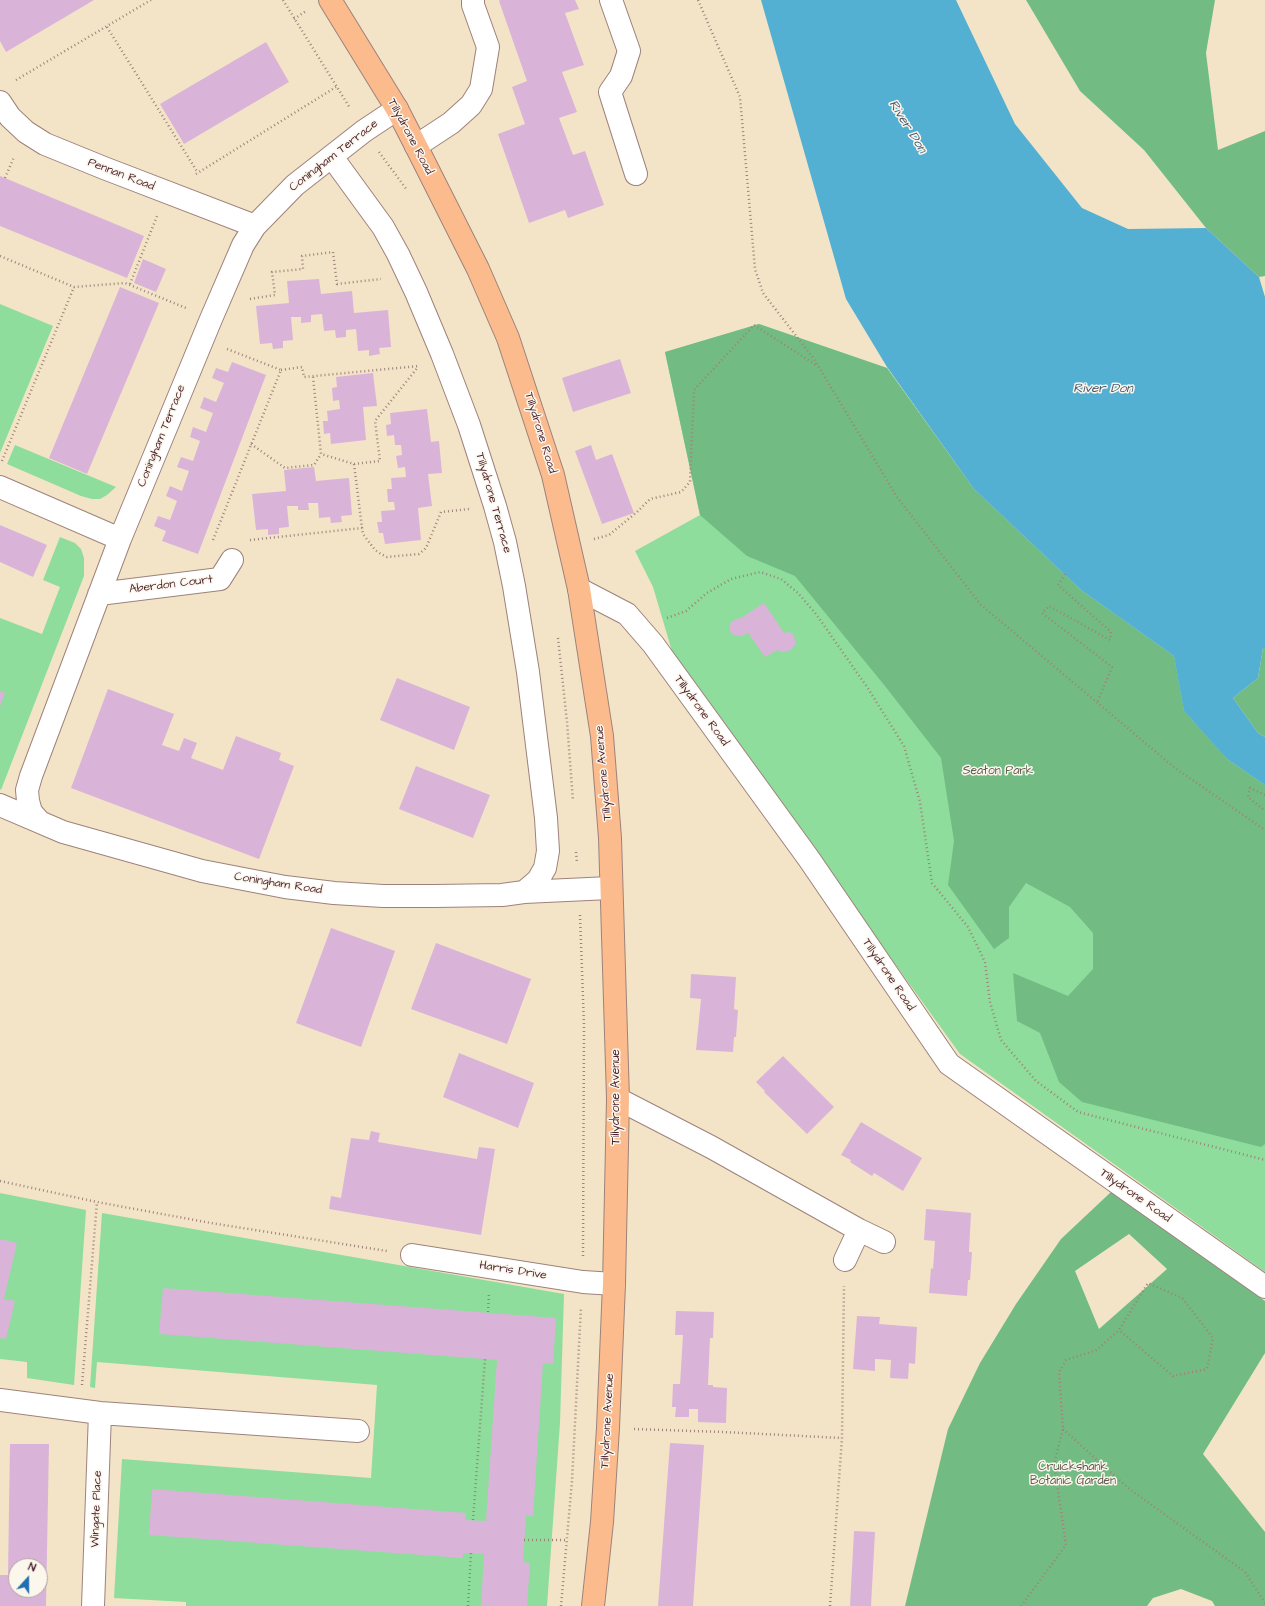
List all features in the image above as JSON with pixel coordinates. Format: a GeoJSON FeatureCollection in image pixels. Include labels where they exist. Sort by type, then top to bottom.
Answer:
{"type":"FeatureCollection","features":[{"type":"Feature","properties":{"kind":"main road","name":"Tillydrone Road"},"geometry":{"type":"LineString","coordinates":[[330,0],[397,109],[478,269],[508,338],[553,475],[579,589]]}},
{"type":"Feature","properties":{"kind":"main road","name":"Tillydrone Avenue"},"geometry":{"type":"LineString","coordinates":[[579,589],[602,736],[610,838],[610,888],[618,1099],[614,1284],[608,1428],[602,1522],[593,1606]]}},
{"type":"Feature","properties":{"kind":"street"},"geometry":{"type":"LineString","coordinates":[[416,146],[451,123],[471,105],[481,89],[488,47],[473,5],[473,0]]}},
{"type":"Feature","properties":{"kind":"street"},"geometry":{"type":"LineString","coordinates":[[611,0],[629,51],[621,76],[610,92],[636,174]]}},
{"type":"Feature","properties":{"kind":"street","name":"Pennan Road"},"geometry":{"type":"LineString","coordinates":[[0,102],[15,122],[26,132],[45,144],[167,193],[255,226]]}},
{"type":"Feature","properties":{"kind":"street","name":"Coningham Terrace"},"geometry":{"type":"LineString","coordinates":[[39,821],[31,812],[28,801],[27,790],[30,776],[120,538],[240,251],[255,226],[295,185],[364,131],[397,109]]}},
{"type":"Feature","properties":{"kind":"street","name":"Tillydrone Terrace"},"geometry":{"type":"LineString","coordinates":[[332,157],[383,227],[408,275],[446,363],[469,425],[505,542],[514,586],[529,679],[548,851],[545,868],[531,886]]}},
{"type":"Feature","properties":{"kind":"street"},"geometry":{"type":"LineString","coordinates":[[0,487],[120,538]]}},
{"type":"Feature","properties":{"kind":"street","name":"Aberdon Court"},"geometry":{"type":"LineString","coordinates":[[99,594],[220,579],[232,560]]}},
{"type":"Feature","properties":{"kind":"street","name":"Tillydrone Road"},"geometry":{"type":"LineString","coordinates":[[579,589],[626,614],[653,644],[809,859],[949,1064],[1265,1287]]}},
{"type":"Feature","properties":{"kind":"street","name":"Coningham Road"},"geometry":{"type":"LineString","coordinates":[[0,805],[63,832],[187,867],[285,887],[334,893],[383,896],[473,896],[531,886],[610,888]]}},
{"type":"Feature","properties":{"kind":"street"},"geometry":{"type":"LineString","coordinates":[[618,1099],[711,1147],[859,1230],[884,1242]]}},
{"type":"Feature","properties":{"kind":"street"},"geometry":{"type":"LineString","coordinates":[[845,1260],[859,1230]]}},
{"type":"Feature","properties":{"kind":"street","name":"Harris Drive"},"geometry":{"type":"LineString","coordinates":[[412,1255],[583,1282],[614,1284]]}},
{"type":"Feature","properties":{"kind":"street"},"geometry":{"type":"LineString","coordinates":[[0,1400],[90,1411],[358,1431]]}},
{"type":"Feature","properties":{"kind":"street","name":"Wingate Place"},"geometry":{"type":"LineString","coordinates":[[90,1411],[93,1606]]}},
{"type":"Feature","properties":{"kind":"path"},"geometry":{"type":"LineString","coordinates":[[12,82],[152,0]]}},
{"type":"Feature","properties":{"kind":"path"},"geometry":{"type":"LineString","coordinates":[[698,0],[740,97],[755,269],[763,293],[814,359],[898,498],[981,605],[1175,768],[1265,830]]}},
{"type":"Feature","properties":{"kind":"path"},"geometry":{"type":"LineString","coordinates":[[107,27],[198,173]]}},
{"type":"Feature","properties":{"kind":"path"},"geometry":{"type":"LineString","coordinates":[[130,284],[167,193],[336,87]]}},
{"type":"Feature","properties":{"kind":"path"},"geometry":{"type":"LineString","coordinates":[[5,178],[16,151]]}},
{"type":"Feature","properties":{"kind":"path"},"geometry":{"type":"LineString","coordinates":[[0,256],[74,287],[125,283],[214,311],[275,295],[272,272],[303,269],[302,256],[333,252],[337,284],[408,275]]}},
{"type":"Feature","properties":{"kind":"path"},"geometry":{"type":"LineString","coordinates":[[0,466],[74,287]]}},
{"type":"Feature","properties":{"kind":"path"},"geometry":{"type":"LineString","coordinates":[[570,545],[609,535],[650,499],[681,492],[690,482],[694,390],[754,325],[817,365]]}},
{"type":"Feature","properties":{"kind":"path"},"geometry":{"type":"LineString","coordinates":[[202,339],[281,370],[302,367],[304,378],[446,363]]}},
{"type":"Feature","properties":{"kind":"path"},"geometry":{"type":"LineString","coordinates":[[321,454],[354,464],[380,461],[375,421],[418,366]]}},
{"type":"Feature","properties":{"kind":"path"},"geometry":{"type":"LineString","coordinates":[[219,543],[212,544],[281,370]]}},
{"type":"Feature","properties":{"kind":"path"},"geometry":{"type":"LineString","coordinates":[[251,444],[285,468],[314,465],[321,454],[313,376]]}},
{"type":"Feature","properties":{"kind":"path"},"geometry":{"type":"LineString","coordinates":[[354,464],[363,534],[375,550],[387,557],[419,554],[426,548],[440,512],[495,506]]}},
{"type":"Feature","properties":{"kind":"path"},"geometry":{"type":"LineString","coordinates":[[248,540],[362,528]]}},
{"type":"Feature","properties":{"kind":"path"},"geometry":{"type":"LineString","coordinates":[[626,614],[662,620],[686,611],[707,593],[731,579],[760,572],[781,579],[798,593],[816,614],[867,687],[904,746],[920,802],[932,883],[968,927],[985,962],[990,1002],[1001,1040],[1036,1081],[1078,1112],[1265,1160]]}},
{"type":"Feature","properties":{"kind":"path"},"geometry":{"type":"LineString","coordinates":[[1065,574],[1058,585],[1111,632],[1110,640],[1049,606],[1042,614],[1112,667],[1097,703]]}},
{"type":"Feature","properties":{"kind":"path"},"geometry":{"type":"LineString","coordinates":[[1265,795],[1250,788],[1248,797],[1265,811]]}},
{"type":"Feature","properties":{"kind":"path"},"geometry":{"type":"LineString","coordinates":[[0,1181],[97,1202],[219,1224],[412,1255]]}},
{"type":"Feature","properties":{"kind":"path"},"geometry":{"type":"LineString","coordinates":[[90,1411],[97,1202]]}},
{"type":"Feature","properties":{"kind":"path"},"geometry":{"type":"LineString","coordinates":[[830,1606],[842,1438],[845,1260]]}},
{"type":"Feature","properties":{"kind":"path"},"geometry":{"type":"LineString","coordinates":[[1021,1606],[1066,1545],[1054,1464],[1063,1429],[1059,1372],[1066,1360],[1097,1350],[1119,1330],[1148,1283],[1182,1298],[1213,1338],[1207,1369],[1173,1376],[1119,1330]]}},
{"type":"Feature","properties":{"kind":"path"},"geometry":{"type":"LineString","coordinates":[[474,1520],[485,1359]]}},
{"type":"Feature","properties":{"kind":"path"},"geometry":{"type":"LineString","coordinates":[[608,1428],[842,1438]]}},
{"type":"Feature","properties":{"kind":"path"},"geometry":{"type":"LineString","coordinates":[[1063,1429],[1128,1488],[1245,1572],[1265,1603]]}},
{"type":"Feature","properties":{"kind":"path"},"geometry":{"type":"LineString","coordinates":[[524,1540],[566,1540]]}},
{"type":"Feature","properties":{"kind":"path"},"geometry":{"type":"LineString","coordinates":[[468,1606],[471,1553]]}},
{"type":"Feature","properties":{"kind":"green space"},"geometry":{"type":"Polygon","coordinates":[[[1026,0],[1215,0],[1206,53],[1218,150],[1265,131],[1265,276],[1259,277],[1206,228],[1144,150],[1080,91],[1026,0]]]}},
{"type":"Feature","properties":{"kind":"green space"},"geometry":{"type":"Polygon","coordinates":[[[0,304],[53,326],[0,453],[0,304]]]}},
{"type":"Feature","properties":{"kind":"green space","name":"Seaton Park"},"geometry":{"type":"Polygon","coordinates":[[[759,324],[887,368],[974,489],[1081,590],[1174,656],[1227,759],[1265,785],[1265,1272],[960,1054],[674,658],[653,587],[635,551],[700,515],[665,352],[759,324]]]}},
{"type":"Feature","properties":{"kind":"green space","name":"Seaton Park"},"geometry":{"type":"Polygon","coordinates":[[[759,324],[887,368],[974,489],[1081,590],[1174,656],[1184,711],[1227,759],[1265,785],[1265,1144],[1261,1147],[1082,1102],[1059,1082],[1040,1033],[1017,1021],[1013,973],[1068,996],[1093,969],[1093,933],[1070,907],[1026,883],[1009,907],[1009,938],[994,949],[948,885],[954,841],[941,758],[885,686],[795,576],[747,556],[700,515],[665,352],[759,324]]]}},
{"type":"Feature","properties":{"kind":"green space"},"geometry":{"type":"Polygon","coordinates":[[[15,445],[116,487],[100,499],[92,499],[81,496],[7,464],[15,445]]]}},
{"type":"Feature","properties":{"kind":"green space"},"geometry":{"type":"Polygon","coordinates":[[[60,537],[75,543],[81,549],[84,558],[84,576],[1,790],[0,618],[42,634],[60,587],[43,580],[60,537]]]}},
{"type":"Feature","properties":{"kind":"green space"},"geometry":{"type":"Polygon","coordinates":[[[1263,648],[1265,648],[1265,737],[1258,733],[1233,698],[1258,678],[1263,648]]]}},
{"type":"Feature","properties":{"kind":"green space","name":"Cruickshank Botanic Garden"},"geometry":{"type":"Polygon","coordinates":[[[1111,1192],[1265,1301],[1265,1353],[1203,1454],[1265,1532],[1265,1606],[1215,1606],[1212,1601],[1181,1589],[1153,1598],[1147,1606],[905,1606],[948,1429],[980,1363],[1016,1304],[1061,1239],[1111,1192]],[[1129,1234],[1075,1271],[1099,1329],[1167,1269],[1129,1234]]]}},
{"type":"Feature","properties":{"kind":"green space"},"geometry":{"type":"Polygon","coordinates":[[[0,1193],[86,1210],[74,1385],[27,1378],[27,1362],[0,1359],[0,1193]]]}},
{"type":"Feature","properties":{"kind":"green space"},"geometry":{"type":"Polygon","coordinates":[[[102,1213],[564,1294],[560,1423],[547,1606],[186,1606],[186,1602],[114,1598],[122,1459],[371,1478],[377,1385],[97,1362],[95,1388],[90,1387],[102,1213]]]}},
{"type":"Feature","properties":{"kind":"water","name":"River Don"},"geometry":{"type":"Polygon","coordinates":[[[761,0],[956,0],[1015,124],[1082,208],[1128,229],[1206,228],[1259,277],[1265,297],[1265,648],[1263,648],[1258,678],[1233,698],[1258,733],[1265,737],[1265,785],[1227,759],[1184,711],[1174,656],[1081,590],[974,489],[887,367],[846,299],[761,0]]]}},
{"type":"Feature","properties":{"kind":"building"},"geometry":{"type":"Polygon","coordinates":[[[0,0],[94,0],[6,52],[0,41],[0,0]]]}},
{"type":"Feature","properties":{"kind":"building"},"geometry":{"type":"Polygon","coordinates":[[[575,0],[579,9],[565,13],[584,65],[562,72],[577,112],[559,118],[573,155],[585,151],[604,205],[568,218],[565,210],[529,223],[498,134],[525,124],[512,87],[527,81],[499,1],[575,0]]]}},
{"type":"Feature","properties":{"kind":"building"},"geometry":{"type":"Polygon","coordinates":[[[266,42],[289,82],[184,144],[160,104],[266,42]]]}},
{"type":"Feature","properties":{"kind":"building"},"geometry":{"type":"Polygon","coordinates":[[[0,176],[144,236],[127,278],[0,226],[0,176]]]}},
{"type":"Feature","properties":{"kind":"building"},"geometry":{"type":"Polygon","coordinates":[[[143,259],[166,269],[156,292],[134,283],[143,259]]]}},
{"type":"Feature","properties":{"kind":"building"},"geometry":{"type":"Polygon","coordinates":[[[319,279],[321,294],[352,291],[354,313],[388,310],[391,347],[379,348],[380,354],[369,356],[369,350],[358,351],[356,329],[346,330],[346,337],[336,338],[335,330],[324,331],[322,314],[311,315],[311,322],[301,323],[301,317],[291,317],[293,340],[283,341],[283,348],[273,349],[272,343],[260,344],[256,306],[289,303],[287,281],[319,279]]]}},
{"type":"Feature","properties":{"kind":"building"},"geometry":{"type":"Polygon","coordinates":[[[120,287],[159,303],[87,474],[49,458],[120,287]]]}},
{"type":"Feature","properties":{"kind":"building"},"geometry":{"type":"Polygon","coordinates":[[[620,359],[631,393],[573,412],[562,378],[620,359]]]}},
{"type":"Feature","properties":{"kind":"building"},"geometry":{"type":"Polygon","coordinates":[[[232,362],[266,375],[198,554],[162,541],[166,531],[154,526],[158,516],[170,520],[177,501],[166,496],[170,486],[182,491],[189,471],[177,467],[181,457],[193,461],[200,441],[190,437],[193,427],[206,432],[213,413],[200,408],[204,397],[216,402],[224,383],[212,378],[216,368],[228,372],[232,362]]]}},
{"type":"Feature","properties":{"kind":"building"},"geometry":{"type":"Polygon","coordinates":[[[373,373],[377,406],[363,407],[366,440],[331,444],[330,433],[324,434],[323,421],[328,421],[327,411],[340,409],[339,400],[333,401],[332,388],[337,387],[336,377],[373,373]]]}},
{"type":"Feature","properties":{"kind":"building"},"geometry":{"type":"Polygon","coordinates":[[[427,409],[431,442],[439,441],[442,473],[428,474],[432,506],[418,508],[421,540],[385,544],[383,533],[379,533],[377,522],[382,522],[381,511],[395,510],[394,502],[388,502],[387,489],[392,489],[391,478],[406,477],[405,467],[398,468],[396,456],[402,455],[401,445],[395,445],[394,435],[387,436],[386,425],[391,424],[390,413],[427,409]]]}},
{"type":"Feature","properties":{"kind":"building"},"geometry":{"type":"Polygon","coordinates":[[[591,445],[596,460],[612,454],[634,513],[602,524],[575,451],[591,445]]]}},
{"type":"Feature","properties":{"kind":"building"},"geometry":{"type":"Polygon","coordinates":[[[314,467],[316,481],[349,478],[352,515],[341,516],[342,522],[331,523],[330,517],[319,518],[318,503],[308,503],[309,510],[298,510],[298,506],[287,506],[289,527],[279,528],[279,534],[268,535],[268,529],[256,530],[252,494],[286,491],[284,470],[314,467]]]}},
{"type":"Feature","properties":{"kind":"building"},"geometry":{"type":"Polygon","coordinates":[[[0,525],[47,545],[33,577],[0,562],[0,525]]]}},
{"type":"Feature","properties":{"kind":"building"},"geometry":{"type":"Polygon","coordinates":[[[764,603],[784,633],[788,632],[793,634],[796,643],[791,650],[782,652],[777,650],[765,657],[749,634],[747,633],[742,636],[738,636],[733,635],[730,631],[731,622],[741,618],[764,603]]]}},
{"type":"Feature","properties":{"kind":"building"},"geometry":{"type":"Polygon","coordinates":[[[397,678],[470,707],[454,750],[380,720],[397,678]]]}},
{"type":"Feature","properties":{"kind":"building"},"geometry":{"type":"Polygon","coordinates":[[[108,689],[174,714],[162,745],[179,751],[184,738],[197,743],[191,758],[223,770],[236,736],[281,753],[279,760],[294,766],[259,859],[71,788],[108,689]]]}},
{"type":"Feature","properties":{"kind":"building"},"geometry":{"type":"Polygon","coordinates":[[[0,691],[5,693],[0,706],[0,691]]]}},
{"type":"Feature","properties":{"kind":"building"},"geometry":{"type":"Polygon","coordinates":[[[416,766],[490,795],[473,838],[399,809],[416,766]]]}},
{"type":"Feature","properties":{"kind":"building"},"geometry":{"type":"Polygon","coordinates":[[[331,928],[395,951],[361,1047],[296,1023],[331,928]]]}},
{"type":"Feature","properties":{"kind":"building"},"geometry":{"type":"Polygon","coordinates":[[[436,943],[531,979],[507,1044],[411,1009],[436,943]]]}},
{"type":"Feature","properties":{"kind":"building"},"geometry":{"type":"Polygon","coordinates":[[[691,974],[736,977],[734,1009],[738,1010],[736,1037],[734,1037],[733,1052],[696,1050],[701,999],[690,998],[691,974]]]}},
{"type":"Feature","properties":{"kind":"building"},"geometry":{"type":"Polygon","coordinates":[[[459,1053],[534,1083],[518,1128],[443,1097],[459,1053]]]}},
{"type":"Feature","properties":{"kind":"building"},"geometry":{"type":"Polygon","coordinates":[[[783,1056],[834,1107],[807,1134],[764,1092],[765,1091],[756,1082],[783,1056]]]}},
{"type":"Feature","properties":{"kind":"building"},"geometry":{"type":"Polygon","coordinates":[[[861,1122],[922,1158],[903,1191],[874,1173],[872,1176],[850,1162],[851,1160],[841,1155],[861,1122]]]}},
{"type":"Feature","properties":{"kind":"building"},"geometry":{"type":"Polygon","coordinates":[[[371,1131],[380,1133],[378,1142],[477,1159],[479,1147],[495,1149],[481,1235],[329,1209],[331,1196],[341,1198],[351,1138],[369,1140],[371,1131]]]}},
{"type":"Feature","properties":{"kind":"building"},"geometry":{"type":"Polygon","coordinates":[[[926,1209],[971,1213],[969,1252],[972,1252],[967,1296],[929,1293],[931,1268],[933,1269],[935,1241],[924,1240],[926,1209]]]}},
{"type":"Feature","properties":{"kind":"building"},"geometry":{"type":"Polygon","coordinates":[[[0,1239],[17,1243],[4,1299],[15,1301],[6,1339],[0,1338],[0,1239]]]}},
{"type":"Feature","properties":{"kind":"building"},"geometry":{"type":"Polygon","coordinates":[[[163,1288],[556,1318],[553,1364],[543,1363],[533,1516],[526,1515],[523,1562],[530,1563],[527,1606],[481,1606],[484,1554],[463,1553],[463,1558],[149,1535],[152,1489],[466,1513],[465,1520],[486,1521],[497,1360],[159,1334],[163,1288]]]}},
{"type":"Feature","properties":{"kind":"building"},"geometry":{"type":"Polygon","coordinates":[[[676,1311],[714,1312],[713,1338],[710,1338],[708,1385],[727,1388],[726,1423],[698,1422],[698,1409],[689,1409],[689,1417],[675,1417],[676,1407],[672,1407],[673,1384],[680,1384],[683,1335],[675,1335],[676,1311]]]}},
{"type":"Feature","properties":{"kind":"building"},"geometry":{"type":"Polygon","coordinates":[[[857,1316],[880,1317],[879,1324],[917,1327],[915,1364],[909,1363],[908,1379],[890,1378],[891,1360],[875,1359],[875,1371],[853,1369],[857,1316]]]}},
{"type":"Feature","properties":{"kind":"building"},"geometry":{"type":"Polygon","coordinates":[[[670,1443],[704,1445],[693,1606],[658,1606],[670,1443]]]}},
{"type":"Feature","properties":{"kind":"building"},"geometry":{"type":"Polygon","coordinates":[[[10,1444],[49,1444],[47,1558],[8,1558],[10,1444]]]}},
{"type":"Feature","properties":{"kind":"building"},"geometry":{"type":"Polygon","coordinates":[[[854,1531],[875,1532],[871,1606],[850,1606],[854,1531]]]}},
{"type":"Feature","properties":{"kind":"building"},"geometry":{"type":"Polygon","coordinates":[[[0,1575],[8,1575],[8,1598],[46,1598],[46,1606],[0,1606],[0,1575]]]}}]}
